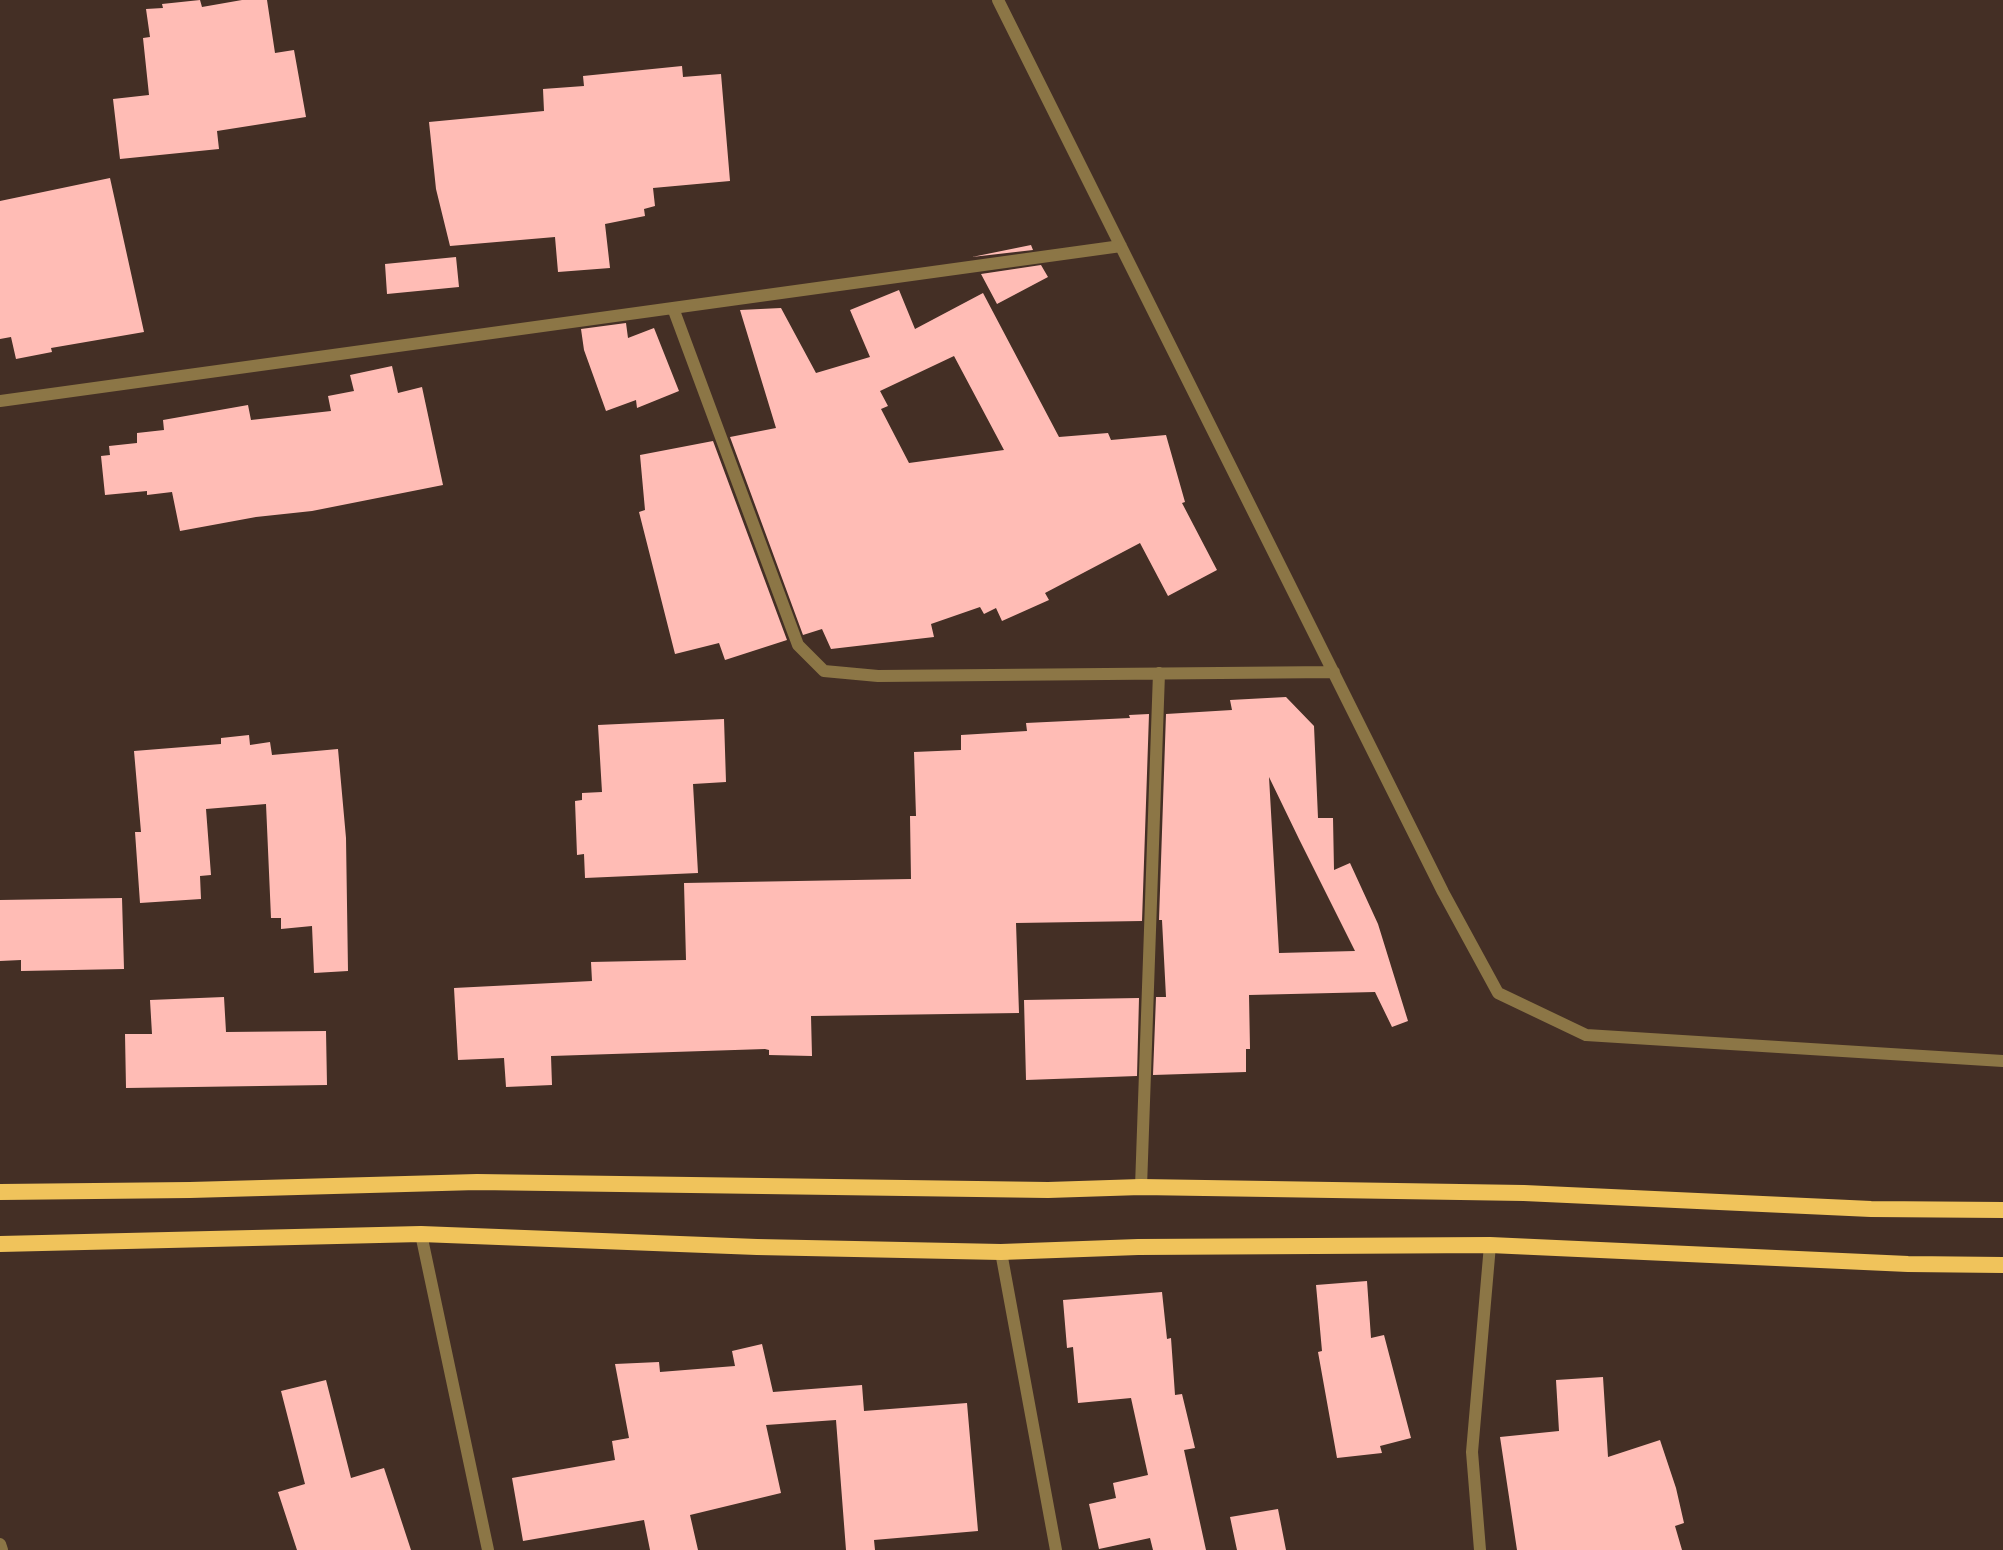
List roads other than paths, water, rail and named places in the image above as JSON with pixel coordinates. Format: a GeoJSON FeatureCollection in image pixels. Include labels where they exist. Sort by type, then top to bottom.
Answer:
{"type":"FeatureCollection","features":[{"type":"Feature","properties":{"kind":"highway"},"geometry":{"type":"LineString","coordinates":[[0,1192],[190,1190],[477,1182],[1048,1190],[1141,1187],[1524,1193],[1871,1209],[2003,1210]]}},
{"type":"Feature","properties":{"kind":"highway"},"geometry":{"type":"LineString","coordinates":[[0,1244],[421,1234],[758,1247],[1000,1252],[1138,1247],[1490,1245],[1896,1264],[2003,1265]]}},
{"type":"Feature","properties":{"kind":"street"},"geometry":{"type":"LineString","coordinates":[[998,0],[1443,892],[1498,993],[1586,1035],[2003,1061]]}},
{"type":"Feature","properties":{"kind":"street"},"geometry":{"type":"LineString","coordinates":[[0,401],[1121,246]]}},
{"type":"Feature","properties":{"kind":"street"},"geometry":{"type":"LineString","coordinates":[[673,308],[798,645],[824,671],[878,676],[1334,672]]}},
{"type":"Feature","properties":{"kind":"street"},"geometry":{"type":"LineString","coordinates":[[1141,1187],[1159,673]]}},
{"type":"Feature","properties":{"kind":"street"},"geometry":{"type":"LineString","coordinates":[[421,1234],[488,1550]]}},
{"type":"Feature","properties":{"kind":"street"},"geometry":{"type":"LineString","coordinates":[[1480,1550],[1472,1452],[1490,1245]]}},
{"type":"Feature","properties":{"kind":"street"},"geometry":{"type":"LineString","coordinates":[[1000,1252],[1056,1550]]}},
{"type":"Feature","properties":{"kind":"street"},"geometry":{"type":"LineString","coordinates":[[0,1544],[2,1550]]}}]}
